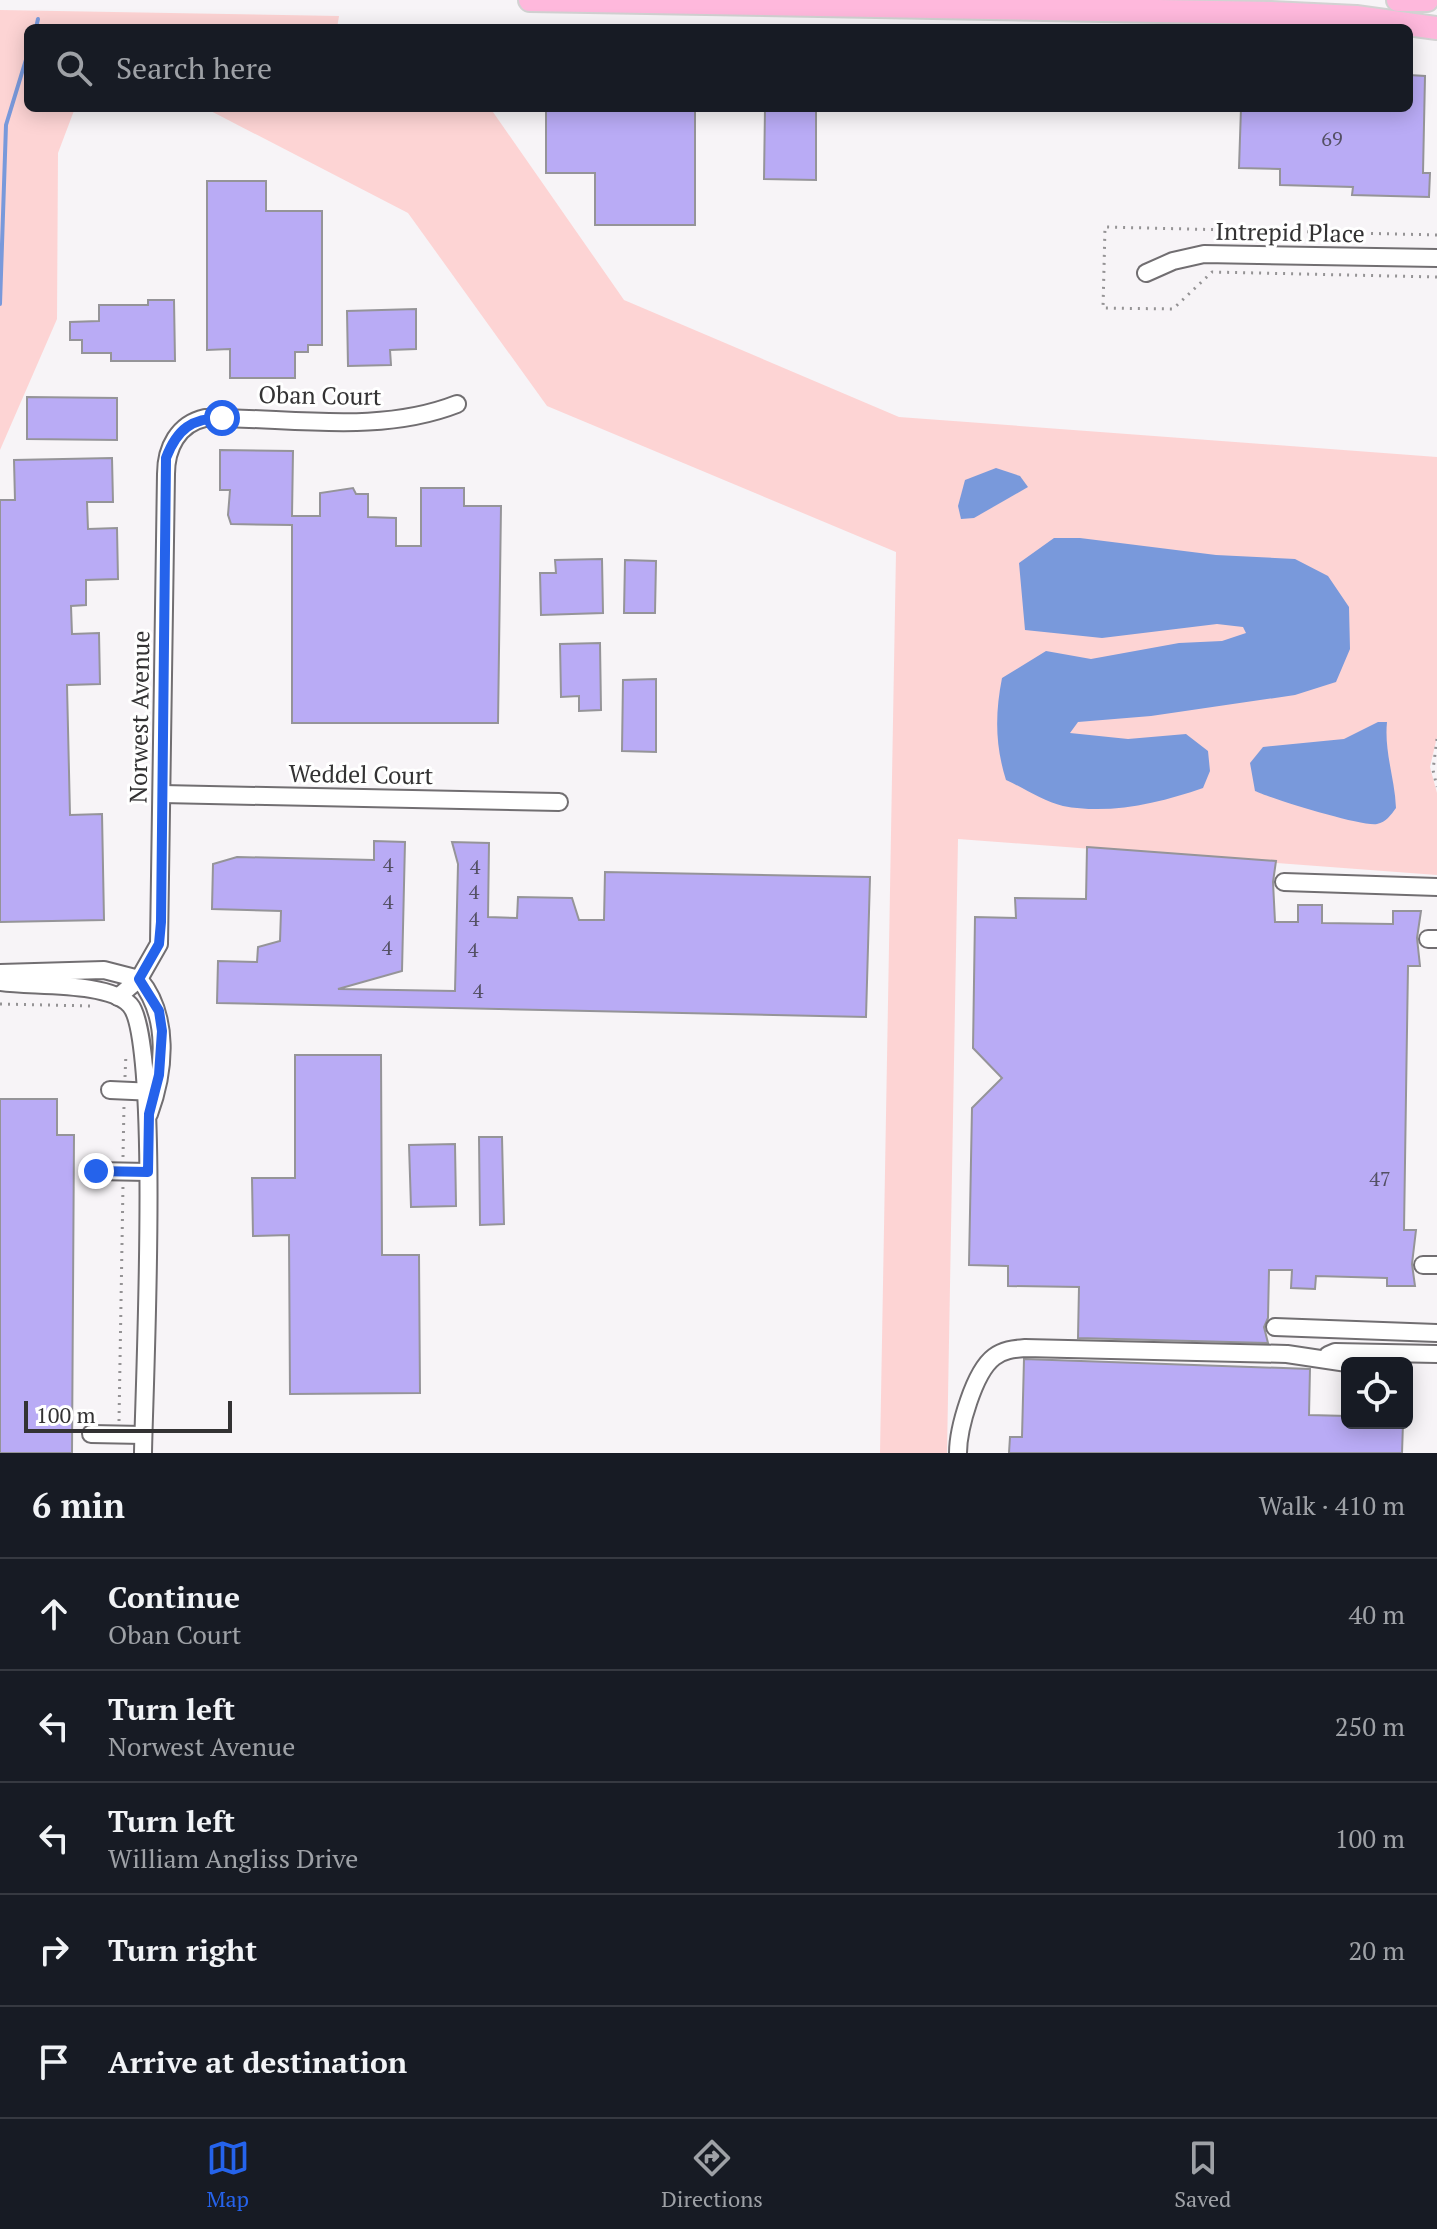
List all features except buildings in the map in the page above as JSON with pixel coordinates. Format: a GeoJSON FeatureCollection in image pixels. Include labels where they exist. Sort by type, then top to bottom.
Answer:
{"type":"FeatureCollection","features":[{"type":"Feature","properties":{"kind":"main road"},"geometry":{"type":"LineString","coordinates":[[530,0],[1285,14],[1356,17],[1408,24]]}},
{"type":"Feature","properties":{"kind":"main road"},"geometry":{"type":"LineString","coordinates":[[1398,0],[1427,0]]}},
{"type":"Feature","properties":{"kind":"main road"},"geometry":{"type":"LineString","coordinates":[[1413,25],[1437,28]]}},
{"type":"Feature","properties":{"kind":"street","name":"Intrepid Place"},"geometry":{"type":"LineString","coordinates":[[1146,273],[1173,261],[1204,254],[1437,258]]}},
{"type":"Feature","properties":{"kind":"street","name":"Oban Court"},"geometry":{"type":"LineString","coordinates":[[184,428],[205,418],[405,420],[457,404]]}},
{"type":"Feature","properties":{"kind":"street","name":"Norwest Avenue"},"geometry":{"type":"LineString","coordinates":[[118,997],[139,979],[159,944],[166,463],[172,444],[184,428]]}},
{"type":"Feature","properties":{"kind":"street","name":"Weddel Court"},"geometry":{"type":"LineString","coordinates":[[162,794],[559,802]]}},
{"type":"Feature","properties":{"kind":"street"},"geometry":{"type":"LineString","coordinates":[[1284,882],[1437,887]]}},
{"type":"Feature","properties":{"kind":"street"},"geometry":{"type":"LineString","coordinates":[[0,973],[104,970],[139,979],[151,993],[160,1021],[149,1114],[143,1453]]}},
{"type":"Feature","properties":{"kind":"street"},"geometry":{"type":"LineString","coordinates":[[0,982],[83,989],[118,997],[129,1004],[138,1021],[150,1092]]}},
{"type":"Feature","properties":{"kind":"street"},"geometry":{"type":"LineString","coordinates":[[110,1090],[150,1092]]}},
{"type":"Feature","properties":{"kind":"street"},"geometry":{"type":"LineString","coordinates":[[96,1171],[148,1172]]}},
{"type":"Feature","properties":{"kind":"street"},"geometry":{"type":"LineString","coordinates":[[1275,1327],[1437,1333]]}},
{"type":"Feature","properties":{"kind":"street"},"geometry":{"type":"LineString","coordinates":[[958,1453],[961,1426],[971,1399],[988,1362],[1003,1351],[1025,1348],[1323,1357],[1341,1362]]}},
{"type":"Feature","properties":{"kind":"street"},"geometry":{"type":"LineString","coordinates":[[1323,1357],[1335,1352],[1437,1354]]}},
{"type":"Feature","properties":{"kind":"street"},"geometry":{"type":"LineString","coordinates":[[1413,1364],[1437,1364]]}},
{"type":"Feature","properties":{"kind":"street"},"geometry":{"type":"LineString","coordinates":[[91,1434],[143,1435]]}},
{"type":"Feature","properties":{"kind":"path"},"geometry":{"type":"LineString","coordinates":[[1437,739],[1433,762],[1437,787]]}},
{"type":"Feature","properties":{"kind":"shaded area"},"geometry":{"type":"Polygon","coordinates":[[[0,10],[339,16],[338,24],[24,24],[24,112],[73,112],[58,153],[57,319],[0,450],[0,10]]]}},
{"type":"Feature","properties":{"kind":"shaded area"},"geometry":{"type":"Polygon","coordinates":[[[213,112],[493,112],[624,300],[899,417],[1437,457],[1437,737],[1430,767],[1437,793],[1437,875],[958,839],[947,1453],[880,1453],[896,552],[547,406],[408,213],[213,112]]]}},
{"type":"Feature","properties":{"kind":"water"},"geometry":{"type":"Polygon","coordinates":[[[996,468],[1020,476],[1028,487],[974,518],[961,519],[958,506],[965,480],[996,468]]]}},
{"type":"Feature","properties":{"kind":"water"},"geometry":{"type":"Polygon","coordinates":[[[1054,538],[1080,538],[1216,555],[1295,559],[1328,576],[1349,607],[1350,649],[1336,682],[1295,695],[1151,716],[1078,722],[1070,733],[1128,739],[1186,734],[1208,751],[1210,771],[1203,788],[1170,798],[1117,808],[1081,808],[1049,801],[1006,780],[997,729],[1002,678],[1046,651],[1091,659],[1179,643],[1222,641],[1246,633],[1243,627],[1217,624],[1102,638],[1025,630],[1019,563],[1054,538]]]}},
{"type":"Feature","properties":{"kind":"water"},"geometry":{"type":"Polygon","coordinates":[[[1378,722],[1387,722],[1396,808],[1383,822],[1368,824],[1354,821],[1255,791],[1250,763],[1263,747],[1344,739],[1378,722]]]}},
{"type":"Feature","properties":{"kind":"waterway"},"geometry":{"type":"LineString","coordinates":[[37,24],[38,19]]}},
{"type":"Feature","properties":{"kind":"waterway"},"geometry":{"type":"LineString","coordinates":[[0,304],[6,125],[24,66]]}},
{"type":"Feature","properties":{"kind":"route"},"geometry":{"type":"LineString","coordinates":[[96,1171],[148,1172],[149,1114],[156,1096],[162,1031],[159,1011],[151,993],[139,979],[159,944],[161,922],[166,458],[178,435],[191,423],[205,418],[222,418]]}}]}
